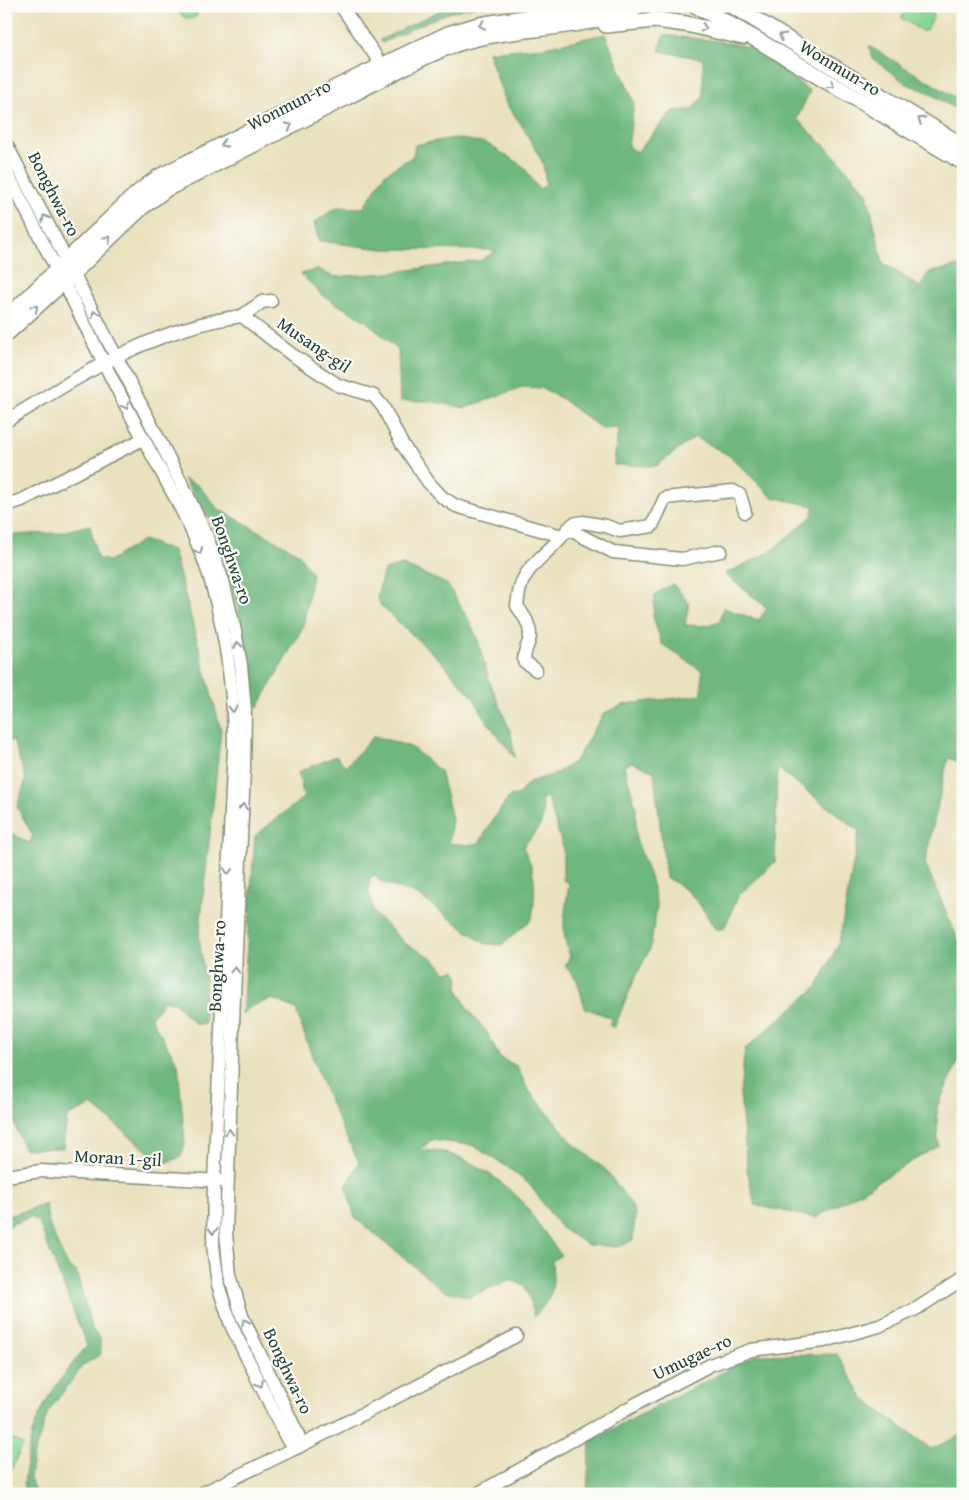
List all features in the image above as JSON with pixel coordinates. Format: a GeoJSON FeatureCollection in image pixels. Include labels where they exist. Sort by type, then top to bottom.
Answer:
{"type":"FeatureCollection","features":[{"type":"Feature","properties":{"kind":"main road","name":"Wonmun-ro"},"geometry":{"type":"LineString","coordinates":[[6,318],[65,272],[153,197],[448,34],[479,25],[600,6]]}},
{"type":"Feature","properties":{"kind":"main road","name":"Wonmun-ro"},"geometry":{"type":"LineString","coordinates":[[383,71],[451,46],[481,38],[622,14],[638,6]]}},
{"type":"Feature","properties":{"kind":"main road","name":"Wonmun-ro"},"geometry":{"type":"LineString","coordinates":[[698,6],[963,162]]}},
{"type":"Feature","properties":{"kind":"main road","name":"Wonmun-ro"},"geometry":{"type":"LineString","coordinates":[[733,6],[963,146]]}},
{"type":"Feature","properties":{"kind":"main road"},"geometry":{"type":"LineString","coordinates":[[481,38],[656,20],[686,24],[759,41]]}},
{"type":"Feature","properties":{"kind":"main road","name":"Wonmun-ro"},"geometry":{"type":"LineString","coordinates":[[6,334],[65,272]]}},
{"type":"Feature","properties":{"kind":"street"},"geometry":{"type":"LineString","coordinates":[[341,6],[375,55],[383,71]]}},
{"type":"Feature","properties":{"kind":"street","name":"Bonghwa-ro"},"geometry":{"type":"LineString","coordinates":[[6,144],[65,272],[103,362],[176,499],[209,576],[221,620],[230,666],[234,708],[212,1245],[220,1293],[231,1325],[288,1439],[298,1447]]}},
{"type":"Feature","properties":{"kind":"street","name":"Bonghwa-ro"},"geometry":{"type":"LineString","coordinates":[[6,170],[116,356],[206,535],[222,581],[235,631],[241,665],[245,710],[226,1234],[230,1275],[242,1316],[298,1435],[298,1447]]}},
{"type":"Feature","properties":{"kind":"street"},"geometry":{"type":"LineString","coordinates":[[6,421],[116,356],[178,331],[214,320],[242,316],[262,302],[271,301]]}},
{"type":"Feature","properties":{"kind":"street","name":"Musang-gil"},"geometry":{"type":"LineString","coordinates":[[242,316],[291,354],[338,385],[374,396],[383,407],[402,444],[429,483],[442,497],[456,506],[565,532],[613,552],[682,559],[721,550]]}},
{"type":"Feature","properties":{"kind":"street"},"geometry":{"type":"LineString","coordinates":[[6,505],[22,500],[144,438]]}},
{"type":"Feature","properties":{"kind":"street"},"geometry":{"type":"LineString","coordinates":[[536,670],[524,661],[524,650],[529,641],[530,632],[527,622],[517,606],[521,583],[536,562],[554,547],[572,524],[583,522],[606,526],[620,531],[652,526],[665,498],[733,491],[740,495],[745,512]]}},
{"type":"Feature","properties":{"kind":"street","name":"Moran 1-gil"},"geometry":{"type":"LineString","coordinates":[[6,1176],[41,1172],[214,1182],[228,1181]]}},
{"type":"Feature","properties":{"kind":"street","name":"Umugae-ro"},"geometry":{"type":"LineString","coordinates":[[477,1494],[494,1488],[636,1404],[710,1365],[750,1350],[824,1341],[879,1326],[916,1308],[963,1279]]}},
{"type":"Feature","properties":{"kind":"street"},"geometry":{"type":"LineString","coordinates":[[201,1494],[516,1336]]}},
{"type":"Feature","properties":{"kind":"green space"},"geometry":{"type":"Polygon","coordinates":[[[203,6],[197,12],[197,16],[191,19],[182,16],[177,7],[203,6]]]}},
{"type":"Feature","properties":{"kind":"green space"},"geometry":{"type":"Polygon","coordinates":[[[449,6],[476,6],[440,16],[382,43],[380,40],[449,6]]]}},
{"type":"Feature","properties":{"kind":"green space"},"geometry":{"type":"Polygon","coordinates":[[[910,6],[914,8],[918,6],[933,15],[926,30],[922,31],[901,18],[905,12],[904,10],[910,6]]]}},
{"type":"Feature","properties":{"kind":"green space"},"geometry":{"type":"Polygon","coordinates":[[[605,34],[634,102],[628,147],[637,152],[672,111],[691,110],[703,97],[703,59],[659,51],[664,35],[749,47],[810,91],[797,119],[835,156],[867,193],[883,263],[920,287],[928,273],[963,265],[963,763],[948,758],[925,863],[963,951],[963,1051],[937,1107],[938,1146],[816,1218],[755,1205],[747,1169],[740,1093],[745,1049],[817,987],[839,943],[859,831],[777,768],[775,862],[738,896],[724,929],[715,929],[695,899],[683,888],[666,878],[654,772],[632,762],[624,766],[636,807],[636,839],[651,880],[657,906],[650,949],[636,976],[614,1028],[609,1025],[612,1018],[585,1008],[577,980],[565,966],[570,956],[564,928],[569,883],[563,880],[563,847],[547,797],[541,800],[543,816],[540,826],[523,847],[531,866],[534,882],[532,919],[502,945],[485,944],[418,895],[381,882],[375,875],[370,878],[369,892],[374,913],[406,944],[433,958],[446,972],[455,970],[459,978],[458,989],[467,1008],[486,1031],[500,1058],[517,1066],[527,1088],[574,1144],[606,1170],[631,1204],[635,1215],[633,1240],[618,1247],[588,1245],[561,1228],[529,1184],[503,1164],[472,1145],[431,1140],[421,1150],[445,1152],[476,1165],[498,1180],[520,1199],[561,1255],[552,1261],[553,1279],[551,1292],[546,1303],[534,1317],[524,1285],[509,1280],[469,1297],[443,1290],[355,1218],[346,1187],[359,1162],[340,1125],[324,1087],[296,1009],[272,999],[252,1006],[242,1014],[255,836],[304,797],[298,772],[336,756],[346,766],[374,736],[411,747],[440,771],[452,819],[449,843],[467,845],[479,843],[509,797],[519,794],[529,782],[555,774],[575,761],[604,713],[626,704],[702,695],[702,671],[662,644],[653,617],[655,594],[673,584],[689,603],[685,625],[704,626],[720,621],[723,608],[759,620],[767,608],[725,574],[770,552],[812,516],[813,506],[772,497],[730,456],[695,437],[656,466],[614,465],[618,428],[602,429],[562,399],[542,388],[522,387],[465,408],[430,401],[400,401],[398,350],[366,321],[323,296],[301,274],[318,269],[334,277],[387,273],[482,260],[497,250],[382,249],[319,241],[314,223],[337,207],[363,208],[385,174],[413,156],[415,145],[454,138],[486,143],[523,166],[539,190],[546,184],[543,163],[521,124],[506,104],[488,52],[544,47],[605,34]]]}},
{"type":"Feature","properties":{"kind":"green space"},"geometry":{"type":"Polygon","coordinates":[[[869,46],[963,102],[963,114],[928,92],[907,84],[873,59],[869,46]]]}},
{"type":"Feature","properties":{"kind":"green space"},"geometry":{"type":"Polygon","coordinates":[[[184,479],[199,486],[217,508],[298,553],[312,574],[303,627],[258,707],[253,695],[243,628],[227,571],[209,518],[184,479]]]}},
{"type":"Feature","properties":{"kind":"green space"},"geometry":{"type":"Polygon","coordinates":[[[90,525],[97,558],[109,561],[143,540],[173,550],[221,730],[199,937],[205,980],[205,1024],[195,1024],[174,1002],[164,1000],[151,1018],[178,1064],[185,1144],[181,1157],[163,1164],[92,1105],[67,1117],[63,1148],[24,1149],[6,1102],[6,830],[29,843],[33,836],[17,807],[26,779],[13,740],[6,743],[6,535],[57,533],[90,525]]]}},
{"type":"Feature","properties":{"kind":"green space"},"geometry":{"type":"Polygon","coordinates":[[[403,565],[447,584],[469,620],[478,640],[489,680],[511,733],[515,758],[488,723],[473,697],[439,659],[381,606],[377,596],[384,570],[403,565]]]}},
{"type":"Feature","properties":{"kind":"green space"},"geometry":{"type":"Polygon","coordinates":[[[46,1204],[48,1220],[54,1237],[69,1268],[76,1271],[92,1329],[100,1338],[101,1354],[83,1365],[48,1412],[33,1457],[30,1478],[36,1494],[23,1494],[28,1452],[36,1422],[55,1387],[87,1346],[38,1221],[30,1217],[6,1227],[6,1217],[46,1204]]]}},
{"type":"Feature","properties":{"kind":"green space"},"geometry":{"type":"Polygon","coordinates":[[[837,1354],[864,1399],[931,1449],[963,1434],[963,1494],[587,1494],[590,1441],[756,1355],[837,1354]]]}},
{"type":"Feature","properties":{"kind":"green space"},"geometry":{"type":"Polygon","coordinates":[[[6,1436],[23,1445],[6,1479],[6,1436]]]}}]}
